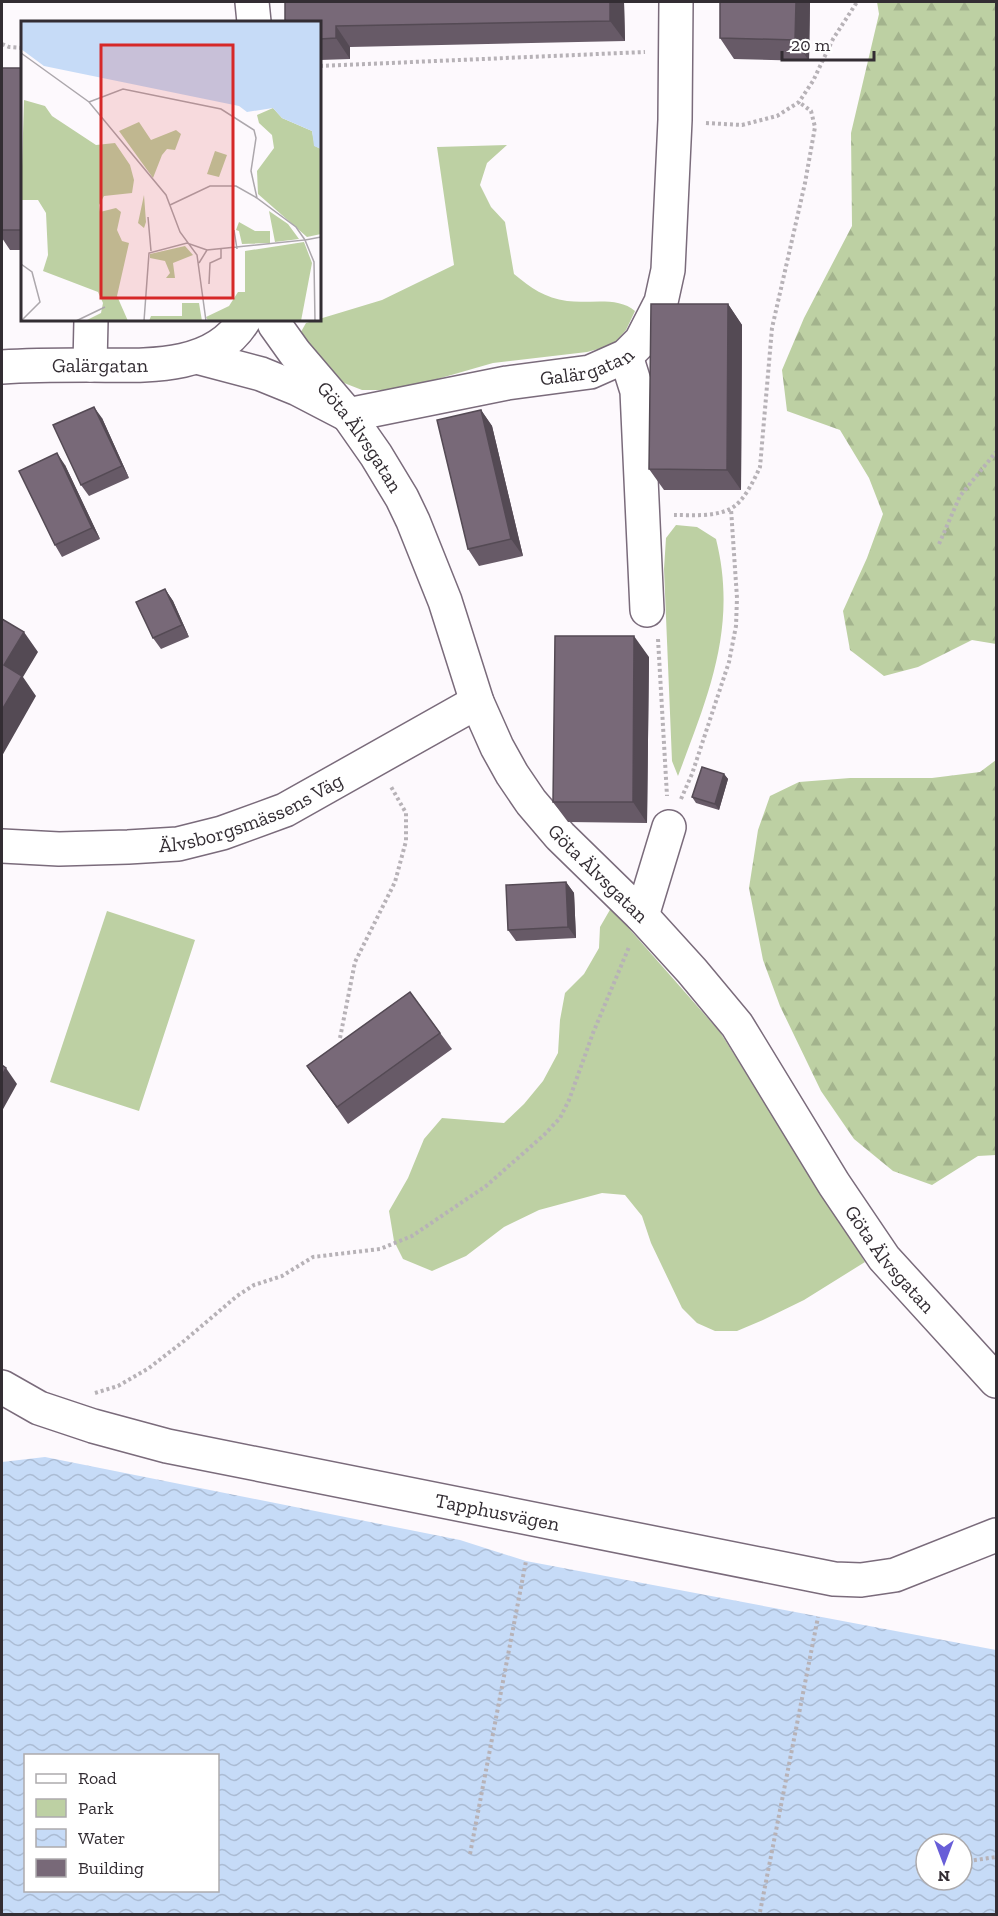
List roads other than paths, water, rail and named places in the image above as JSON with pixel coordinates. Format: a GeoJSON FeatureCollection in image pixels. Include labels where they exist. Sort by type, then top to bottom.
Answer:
{"type":"FeatureCollection","features":[{"type":"Feature","properties":{"kind":"lane"},"geometry":{"type":"LineString","coordinates":[[252,2],[254,21]]}},
{"type":"Feature","properties":{"kind":"lane","name":"Galärgatan"},"geometry":{"type":"LineString","coordinates":[[197,357],[261,374],[298,389],[348,415],[507,382],[590,372],[626,356],[640,341],[661,302],[668,270],[675,120],[675,2]]}},
{"type":"Feature","properties":{"kind":"lane"},"geometry":{"type":"LineString","coordinates":[[90,365],[91,321]]}},
{"type":"Feature","properties":{"kind":"lane","name":"Galärgatan"},"geometry":{"type":"LineString","coordinates":[[2,367],[157,365],[197,357],[224,342],[243,321]]}},
{"type":"Feature","properties":{"kind":"lane","name":"Göta Älvsgatan"},"geometry":{"type":"LineString","coordinates":[[273,321],[295,353],[348,415],[376,455],[413,521],[445,601],[477,702],[496,747],[531,802],[560,836],[642,916],[737,1025],[834,1184],[884,1258],[996,1381]]}},
{"type":"Feature","properties":{"kind":"lane"},"geometry":{"type":"LineString","coordinates":[[626,356],[637,391],[647,610]]}},
{"type":"Feature","properties":{"kind":"lane","name":"Älvsborgsmässens Väg"},"geometry":{"type":"LineString","coordinates":[[2,846],[59,849],[128,847],[178,844],[222,834],[285,810],[477,702]]}},
{"type":"Feature","properties":{"kind":"lane"},"geometry":{"type":"LineString","coordinates":[[642,916],[669,827]]}},
{"type":"Feature","properties":{"kind":"lane","name":"Tapphusvägen"},"geometry":{"type":"LineString","coordinates":[[2,1387],[39,1408],[93,1426],[167,1446],[834,1578],[861,1580],[895,1575],[996,1535]]}},
{"type":"Feature","properties":{"kind":"water"},"geometry":{"type":"Polygon","coordinates":[[[45,1457],[460,1540],[526,1561],[996,1650],[996,1914],[2,1914],[2,1462],[45,1457]]]}}]}
